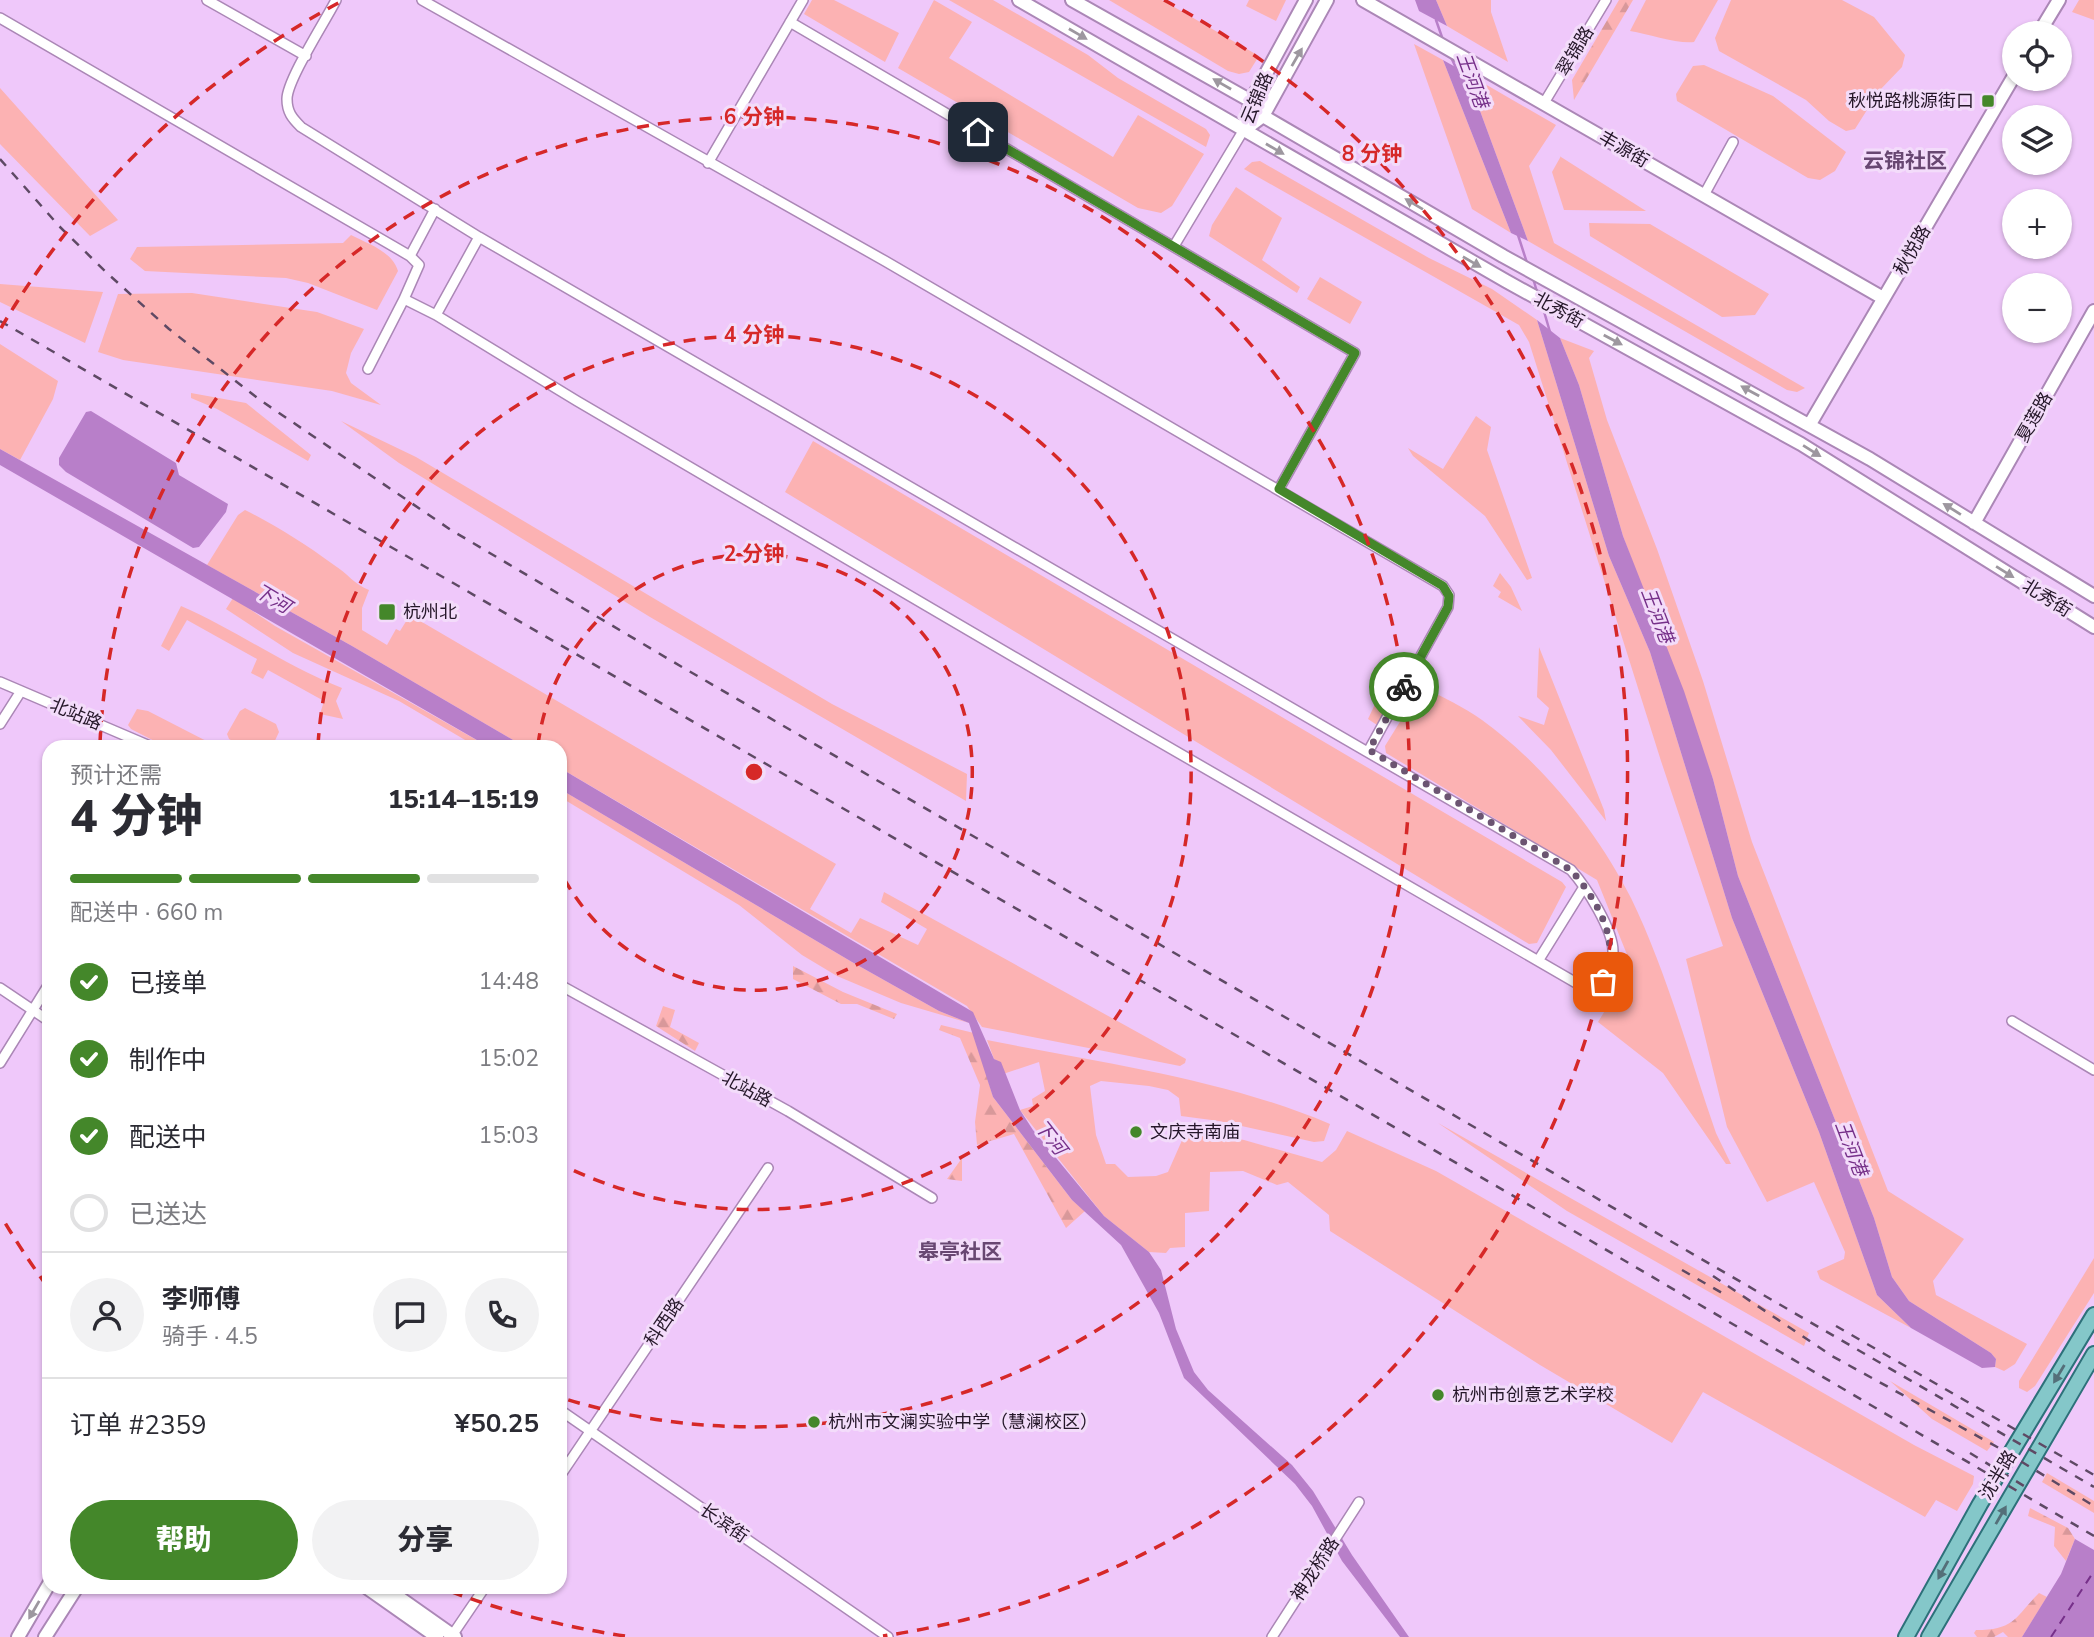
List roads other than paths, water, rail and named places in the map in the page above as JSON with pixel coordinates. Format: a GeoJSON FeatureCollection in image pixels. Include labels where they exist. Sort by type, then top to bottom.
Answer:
{"type":"FeatureCollection","features":[{"type":"Feature","properties":{"kind":"main road","name":"北秀街"},"geometry":{"type":"LineString","coordinates":[[1019,0],[1523,290],[1801,444],[2094,627]]}},
{"type":"Feature","properties":{"kind":"main road","name":"北秀街"},"geometry":{"type":"LineString","coordinates":[[1072,0],[1251,102],[1263,116],[1516,262],[1810,424],[2094,596]]}},
{"type":"Feature","properties":{"kind":"main road","name":"云锦路"},"geometry":{"type":"LineString","coordinates":[[1243,131],[1251,102],[1306,0]]}},
{"type":"Feature","properties":{"kind":"main road","name":"云锦路"},"geometry":{"type":"LineString","coordinates":[[1243,131],[1263,116],[1327,0]]}},
{"type":"Feature","properties":{"kind":"main road","name":"丰源街"},"geometry":{"type":"LineString","coordinates":[[1363,0],[1883,298]]}},
{"type":"Feature","properties":{"kind":"main road"},"geometry":{"type":"LineString","coordinates":[[2046,21],[2059,0]]}},
{"type":"Feature","properties":{"kind":"main road","name":"秋悦路"},"geometry":{"type":"LineString","coordinates":[[1810,424],[2005,91]]}},
{"type":"Feature","properties":{"kind":"main road","name":"夏莲路"},"geometry":{"type":"LineString","coordinates":[[1973,523],[2094,311]]}},
{"type":"Feature","properties":{"kind":"main road","name":"沈半路"},"geometry":{"type":"LineString","coordinates":[[1906,1637],[1980,1504],[2094,1315]]}},
{"type":"Feature","properties":{"kind":"main road","name":"沈半路"},"geometry":{"type":"LineString","coordinates":[[1929,1637],[2094,1354]]}},
{"type":"Feature","properties":{"kind":"main road"},"geometry":{"type":"LineString","coordinates":[[18,1637],[43,1594]]}},
{"type":"Feature","properties":{"kind":"main road"},"geometry":{"type":"LineString","coordinates":[[45,1637],[73,1594]]}},
{"type":"Feature","properties":{"kind":"main road"},"geometry":{"type":"LineString","coordinates":[[376,1594],[437,1637]]}},
{"type":"Feature","properties":{"kind":"main road"},"geometry":{"type":"LineString","coordinates":[[394,1594],[453,1636]]}},
{"type":"Feature","properties":{"kind":"street"},"geometry":{"type":"LineString","coordinates":[[207,0],[306,56]]}},
{"type":"Feature","properties":{"kind":"street"},"geometry":{"type":"LineString","coordinates":[[336,0],[287,96],[289,114],[301,127],[479,237],[1369,750],[1571,870],[1584,887],[1609,932],[1613,952],[1610,968],[1597,995],[577,401],[436,315],[404,299]]}},
{"type":"Feature","properties":{"kind":"street"},"geometry":{"type":"LineString","coordinates":[[422,0],[1279,489],[1443,586],[1449,596],[1448,607],[1369,750]]}},
{"type":"Feature","properties":{"kind":"street"},"geometry":{"type":"LineString","coordinates":[[708,163],[803,0]]}},
{"type":"Feature","properties":{"kind":"street","name":"翠锦路"},"geometry":{"type":"LineString","coordinates":[[1544,103],[1606,0]]}},
{"type":"Feature","properties":{"kind":"street"},"geometry":{"type":"LineString","coordinates":[[0,18],[410,256],[419,265],[368,369]]}},
{"type":"Feature","properties":{"kind":"street"},"geometry":{"type":"LineString","coordinates":[[790,22],[1355,353],[1279,489]]}},
{"type":"Feature","properties":{"kind":"street"},"geometry":{"type":"LineString","coordinates":[[1174,246],[1243,131]]}},
{"type":"Feature","properties":{"kind":"street"},"geometry":{"type":"LineString","coordinates":[[1704,195],[1733,142]]}},
{"type":"Feature","properties":{"kind":"street"},"geometry":{"type":"LineString","coordinates":[[410,256],[435,209]]}},
{"type":"Feature","properties":{"kind":"street"},"geometry":{"type":"LineString","coordinates":[[436,315],[479,237]]}},
{"type":"Feature","properties":{"kind":"street","name":"北站路"},"geometry":{"type":"LineString","coordinates":[[0,682],[136,740]]}},
{"type":"Feature","properties":{"kind":"street"},"geometry":{"type":"LineString","coordinates":[[0,724],[21,691]]}},
{"type":"Feature","properties":{"kind":"street"},"geometry":{"type":"LineString","coordinates":[[1538,961],[1584,887]]}},
{"type":"Feature","properties":{"kind":"street"},"geometry":{"type":"LineString","coordinates":[[0,988],[42,1016]]}},
{"type":"Feature","properties":{"kind":"street","name":"北站路"},"geometry":{"type":"LineString","coordinates":[[567,989],[788,1111],[932,1198]]}},
{"type":"Feature","properties":{"kind":"street"},"geometry":{"type":"LineString","coordinates":[[0,1063],[42,995]]}},
{"type":"Feature","properties":{"kind":"street"},"geometry":{"type":"LineString","coordinates":[[2012,1021],[2094,1070]]}},
{"type":"Feature","properties":{"kind":"street","name":"科西路"},"geometry":{"type":"LineString","coordinates":[[567,1466],[768,1168]]}},
{"type":"Feature","properties":{"kind":"street","name":"长滨街"},"geometry":{"type":"LineString","coordinates":[[567,1415],[888,1637]]}},
{"type":"Feature","properties":{"kind":"street","name":"神龙桥路"},"geometry":{"type":"LineString","coordinates":[[1272,1637],[1359,1502]]}},
{"type":"Feature","properties":{"kind":"street"},"geometry":{"type":"LineString","coordinates":[[453,1636],[480,1594]]}},
{"type":"Feature","properties":{"kind":"waterway","name":"王河港"},"geometry":{"type":"LineString","coordinates":[[1436,20],[1443,40]]}},
{"type":"Feature","properties":{"kind":"waterway","name":"王河港"},"geometry":{"type":"LineString","coordinates":[[1450,55],[1456,68]]}},
{"type":"Feature","properties":{"kind":"waterway","name":"王河港"},"geometry":{"type":"LineString","coordinates":[[1518,235],[1528,266]]}},
{"type":"Feature","properties":{"kind":"waterway","name":"王河港"},"geometry":{"type":"LineString","coordinates":[[1533,278],[1537,292]]}},
{"type":"Feature","properties":{"kind":"waterway","name":"王河港"},"geometry":{"type":"LineString","coordinates":[[1543,308],[1550,332]]}},
{"type":"Feature","properties":{"kind":"railway"},"geometry":{"type":"LineString","coordinates":[[0,159],[59,226],[169,329],[260,400],[451,530],[682,667],[2094,1487]]}},
{"type":"Feature","properties":{"kind":"railway"},"geometry":{"type":"LineString","coordinates":[[0,321],[1586,1238],[2094,1536]]}},
{"type":"Feature","properties":{"kind":"railway"},"geometry":{"type":"LineString","coordinates":[[1682,1270],[1722,1293]]}},
{"type":"Feature","properties":{"kind":"railway"},"geometry":{"type":"LineString","coordinates":[[1713,1276],[1832,1356],[1999,1448],[2094,1506]]}},
{"type":"Feature","properties":{"kind":"railway"},"geometry":{"type":"LineString","coordinates":[[1836,1326],[2094,1475]]}},
{"type":"Feature","properties":{"kind":"railway"},"geometry":{"type":"LineString","coordinates":[[1970,1453],[2024,1486]]}},
{"type":"Feature","properties":{"kind":"place","name":"秋悦路桃源街口"},"geometry":{"type":"Point","coordinates":[1988,101]}},
{"type":"Feature","properties":{"kind":"place","name":"杭州北"},"geometry":{"type":"Point","coordinates":[387,612]}},
{"type":"Feature","properties":{"kind":"place","name":"文庆寺南庙"},"geometry":{"type":"Point","coordinates":[1136,1132]}},
{"type":"Feature","properties":{"kind":"place","name":"杭州市创意艺术学校"},"geometry":{"type":"Point","coordinates":[1438,1395]}},
{"type":"Feature","properties":{"kind":"place","name":"杭州市文澜实验中学（慧澜校区）"},"geometry":{"type":"Point","coordinates":[814,1422]}},
{"type":"Feature","properties":{"kind":"district","name":"云锦社区"},"geometry":{"type":"Point","coordinates":[1905,161]}},
{"type":"Feature","properties":{"kind":"district","name":"皋亭社区"},"geometry":{"type":"Point","coordinates":[960,1252]}},
{"type":"Feature","properties":{"kind":"water label","name":"下河"},"geometry":{"type":"Point","coordinates":[273,598]}},
{"type":"Feature","properties":{"kind":"water label","name":"下河"},"geometry":{"type":"Point","coordinates":[1051,1137]}}]}
